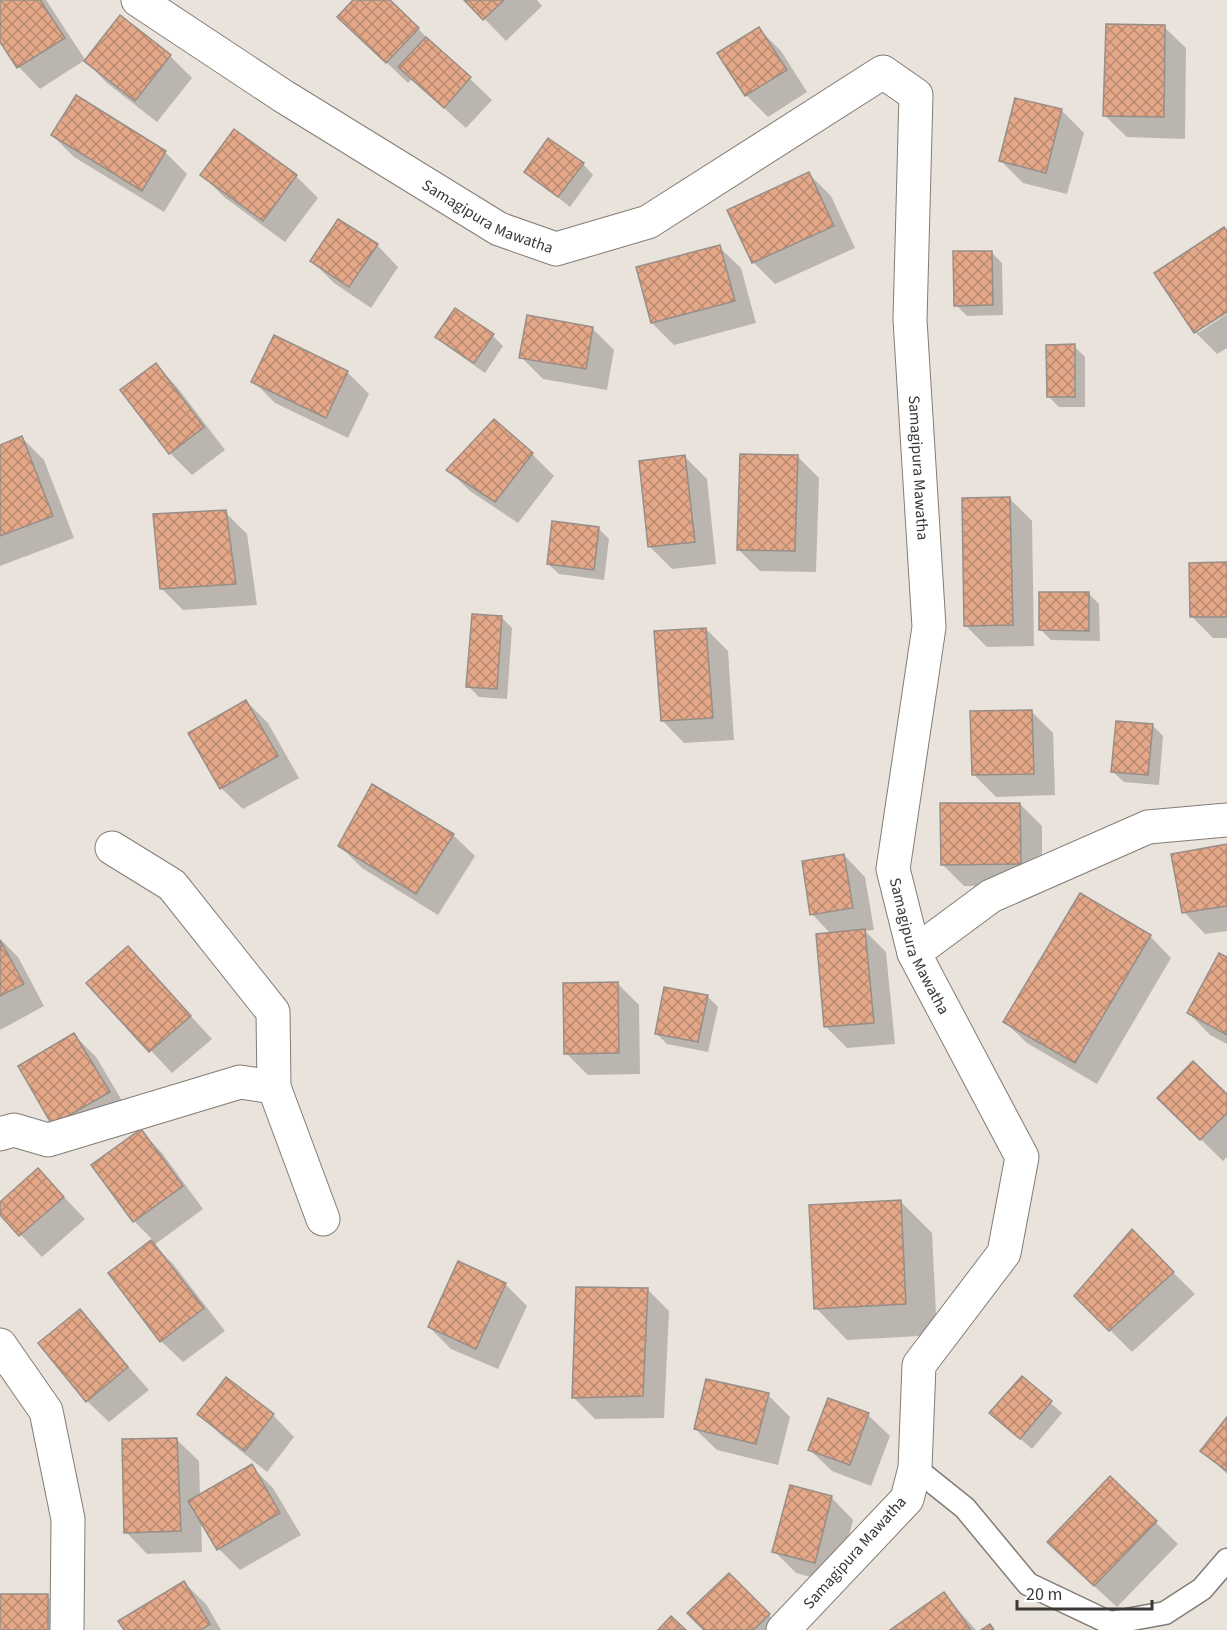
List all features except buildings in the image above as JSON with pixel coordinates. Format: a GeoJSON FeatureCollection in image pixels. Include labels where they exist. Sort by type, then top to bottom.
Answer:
{"type":"FeatureCollection","features":[{"type":"Feature","properties":{"kind":"street","name":"Samagipura Mawatha"},"geometry":{"type":"LineString","coordinates":[[138,0],[284,96],[499,229],[556,249],[648,222],[883,72],[916,95],[910,320],[929,627],[893,869],[914,954],[1022,1157],[1004,1253],[918,1365],[915,1467],[907,1499],[783,1630]]}},
{"type":"Feature","properties":{"kind":"street"},"geometry":{"type":"LineString","coordinates":[[914,954],[991,896],[1148,827],[1227,820]]}},
{"type":"Feature","properties":{"kind":"street"},"geometry":{"type":"LineString","coordinates":[[112,848],[172,885],[273,1012],[274,1087],[323,1219]]}},
{"type":"Feature","properties":{"kind":"street"},"geometry":{"type":"LineString","coordinates":[[0,1134],[14,1130],[48,1140],[240,1082],[274,1087]]}},
{"type":"Feature","properties":{"kind":"street"},"geometry":{"type":"LineString","coordinates":[[0,1345],[46,1411],[68,1520],[67,1630]]}},
{"type":"Feature","properties":{"kind":"lane"},"geometry":{"type":"LineString","coordinates":[[915,1467],[965,1508],[1028,1584],[1110,1623],[1165,1613],[1202,1589],[1227,1560]]}}]}
